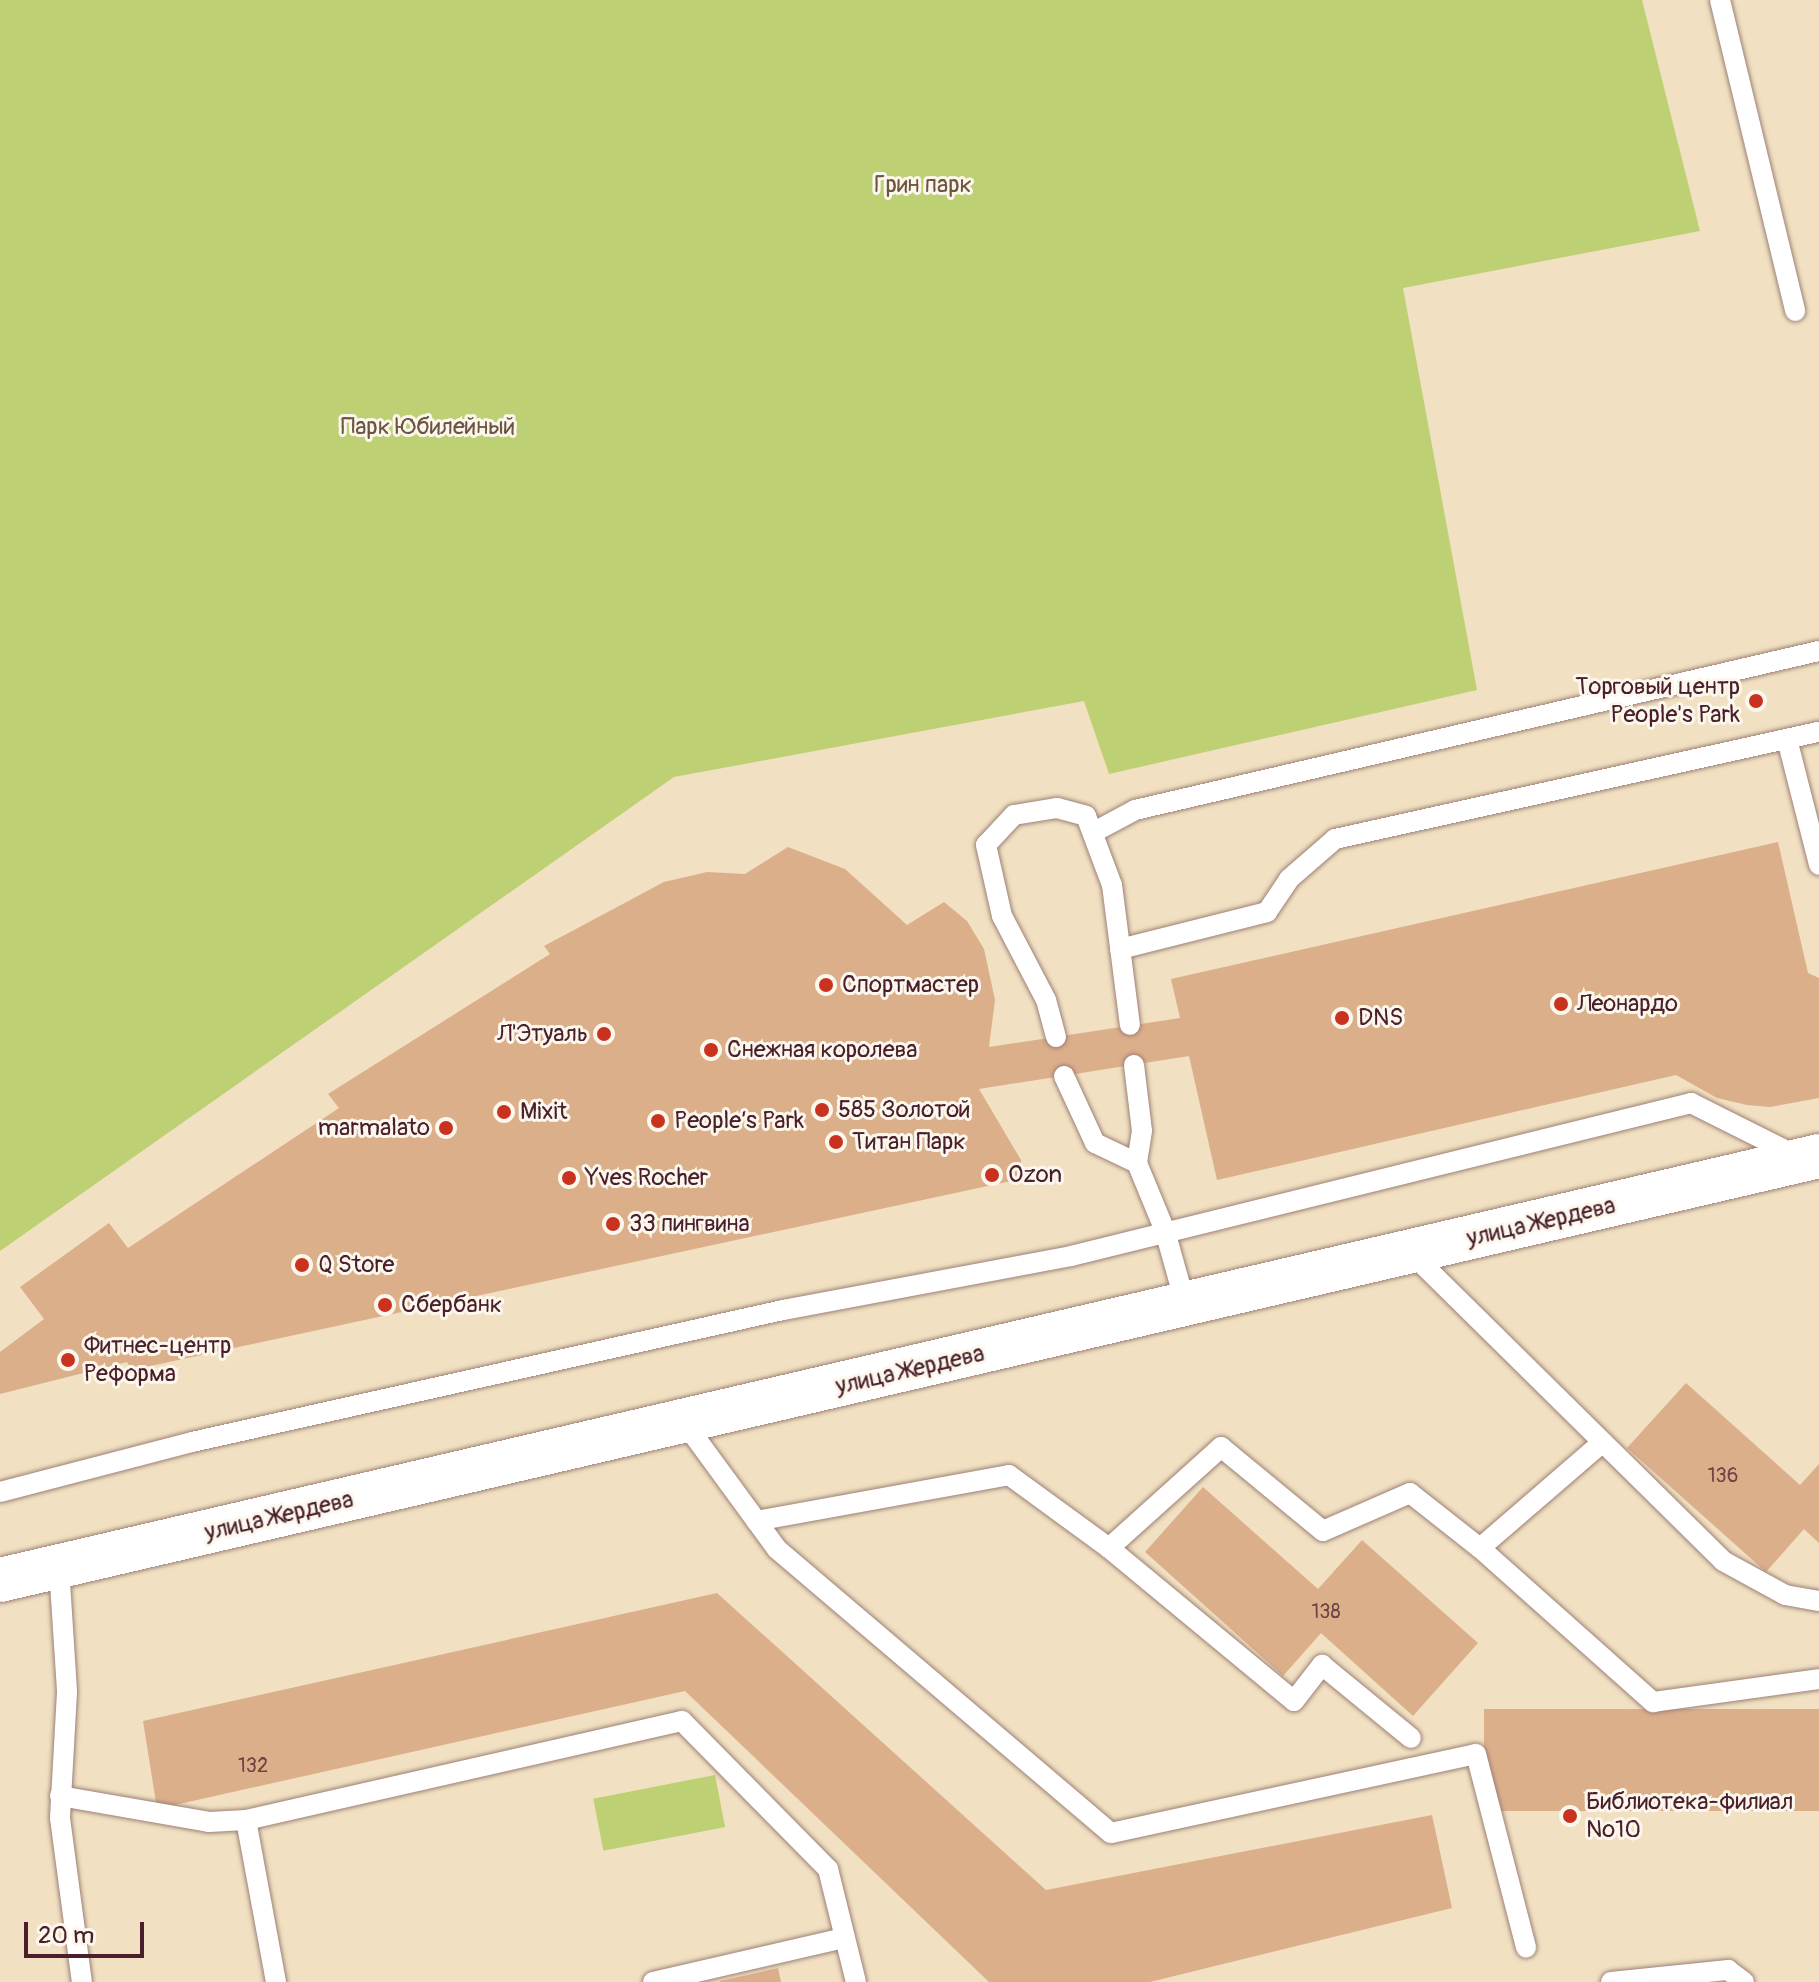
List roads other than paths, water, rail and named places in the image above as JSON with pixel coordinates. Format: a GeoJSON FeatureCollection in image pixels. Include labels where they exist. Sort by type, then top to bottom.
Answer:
{"type":"FeatureCollection","features":[{"type":"Feature","properties":{"kind":"main road","name":"улица Жердева"},"geometry":{"type":"LineString","coordinates":[[0,1580],[1812,1158]]}},
{"type":"Feature","properties":{"kind":"lane"},"geometry":{"type":"LineString","coordinates":[[1720,0],[1795,311]]}},
{"type":"Feature","properties":{"kind":"lane"},"geometry":{"type":"LineString","coordinates":[[1094,832],[1135,810],[1819,651]]}},
{"type":"Feature","properties":{"kind":"lane"},"geometry":{"type":"LineString","coordinates":[[1120,949],[1267,912],[1289,879],[1335,839],[1819,732]]}},
{"type":"Feature","properties":{"kind":"lane"},"geometry":{"type":"LineString","coordinates":[[1787,739],[1819,865]]}},
{"type":"Feature","properties":{"kind":"lane"},"geometry":{"type":"LineString","coordinates":[[1056,1037],[1046,1000],[1002,916],[986,845],[1014,815],[1057,808],[1086,816],[1112,885],[1130,1025]]}},
{"type":"Feature","properties":{"kind":"lane"},"geometry":{"type":"LineString","coordinates":[[1134,1065],[1142,1131],[1137,1163],[1165,1231],[1186,1306]]}},
{"type":"Feature","properties":{"kind":"lane"},"geometry":{"type":"LineString","coordinates":[[1064,1076],[1095,1143],[1137,1163]]}},
{"type":"Feature","properties":{"kind":"lane"},"geometry":{"type":"LineString","coordinates":[[0,1492],[207,1438],[1165,1231],[1691,1103],[1812,1158]]}},
{"type":"Feature","properties":{"kind":"lane"},"geometry":{"type":"LineString","coordinates":[[1411,1253],[1723,1561],[1785,1595],[1819,1601]]}},
{"type":"Feature","properties":{"kind":"lane"},"geometry":{"type":"LineString","coordinates":[[684,1422],[777,1549],[1111,1833],[1476,1754],[1526,1948]]}},
{"type":"Feature","properties":{"kind":"lane"},"geometry":{"type":"LineString","coordinates":[[1480,1548],[1603,1442]]}},
{"type":"Feature","properties":{"kind":"lane"},"geometry":{"type":"LineString","coordinates":[[1109,1548],[1221,1447],[1323,1531],[1410,1493],[1480,1548],[1653,1702],[1819,1679]]}},
{"type":"Feature","properties":{"kind":"lane"},"geometry":{"type":"LineString","coordinates":[[756,1521],[1009,1475],[1109,1548],[1294,1701],[1322,1665],[1411,1738]]}},
{"type":"Feature","properties":{"kind":"lane"},"geometry":{"type":"LineString","coordinates":[[59,1567],[67,1692],[60,1796],[82,1982]]}},
{"type":"Feature","properties":{"kind":"lane"},"geometry":{"type":"LineString","coordinates":[[60,1796],[209,1822],[246,1820],[682,1721],[828,1869],[856,1982]]}},
{"type":"Feature","properties":{"kind":"lane"},"geometry":{"type":"LineString","coordinates":[[246,1820],[276,1982]]}},
{"type":"Feature","properties":{"kind":"lane"},"geometry":{"type":"LineString","coordinates":[[653,1982],[844,1938]]}},
{"type":"Feature","properties":{"kind":"lane"},"geometry":{"type":"LineString","coordinates":[[1611,1982],[1728,1970],[1744,1982]]}},
{"type":"Feature","properties":{"kind":"place","name":"Торговый центр People's Park"},"geometry":{"type":"Point","coordinates":[1756,701]}},
{"type":"Feature","properties":{"kind":"place","name":"Спортмастер"},"geometry":{"type":"Point","coordinates":[826,985]}},
{"type":"Feature","properties":{"kind":"place","name":"Леонардо"},"geometry":{"type":"Point","coordinates":[1561,1004]}},
{"type":"Feature","properties":{"kind":"place","name":"DNS"},"geometry":{"type":"Point","coordinates":[1342,1018]}},
{"type":"Feature","properties":{"kind":"place","name":"Л'Этуаль"},"geometry":{"type":"Point","coordinates":[604,1034]}},
{"type":"Feature","properties":{"kind":"place","name":"Снежная королева"},"geometry":{"type":"Point","coordinates":[711,1050]}},
{"type":"Feature","properties":{"kind":"place","name":"585 Золотой"},"geometry":{"type":"Point","coordinates":[822,1110]}},
{"type":"Feature","properties":{"kind":"place","name":"Mixit"},"geometry":{"type":"Point","coordinates":[504,1112]}},
{"type":"Feature","properties":{"kind":"place","name":"People’s Park"},"geometry":{"type":"Point","coordinates":[658,1121]}},
{"type":"Feature","properties":{"kind":"place","name":"marmalato"},"geometry":{"type":"Point","coordinates":[446,1128]}},
{"type":"Feature","properties":{"kind":"place","name":"Титан Парк"},"geometry":{"type":"Point","coordinates":[836,1142]}},
{"type":"Feature","properties":{"kind":"place","name":"Ozon"},"geometry":{"type":"Point","coordinates":[992,1175]}},
{"type":"Feature","properties":{"kind":"place","name":"Yves Rocher"},"geometry":{"type":"Point","coordinates":[569,1178]}},
{"type":"Feature","properties":{"kind":"place","name":"33 пингвина"},"geometry":{"type":"Point","coordinates":[613,1224]}},
{"type":"Feature","properties":{"kind":"place","name":"Q Store"},"geometry":{"type":"Point","coordinates":[302,1265]}},
{"type":"Feature","properties":{"kind":"place","name":"Сбербанк"},"geometry":{"type":"Point","coordinates":[385,1305]}},
{"type":"Feature","properties":{"kind":"place","name":"Фитнес-центр Реформа"},"geometry":{"type":"Point","coordinates":[68,1360]}},
{"type":"Feature","properties":{"kind":"place","name":"Библиотека-филиал №10"},"geometry":{"type":"Point","coordinates":[1570,1816]}},
{"type":"Feature","properties":{"kind":"park label","name":"Грин парк"},"geometry":{"type":"Point","coordinates":[923,185]}},
{"type":"Feature","properties":{"kind":"park label","name":"Парк Юбилейный"},"geometry":{"type":"Point","coordinates":[428,427]}}]}
